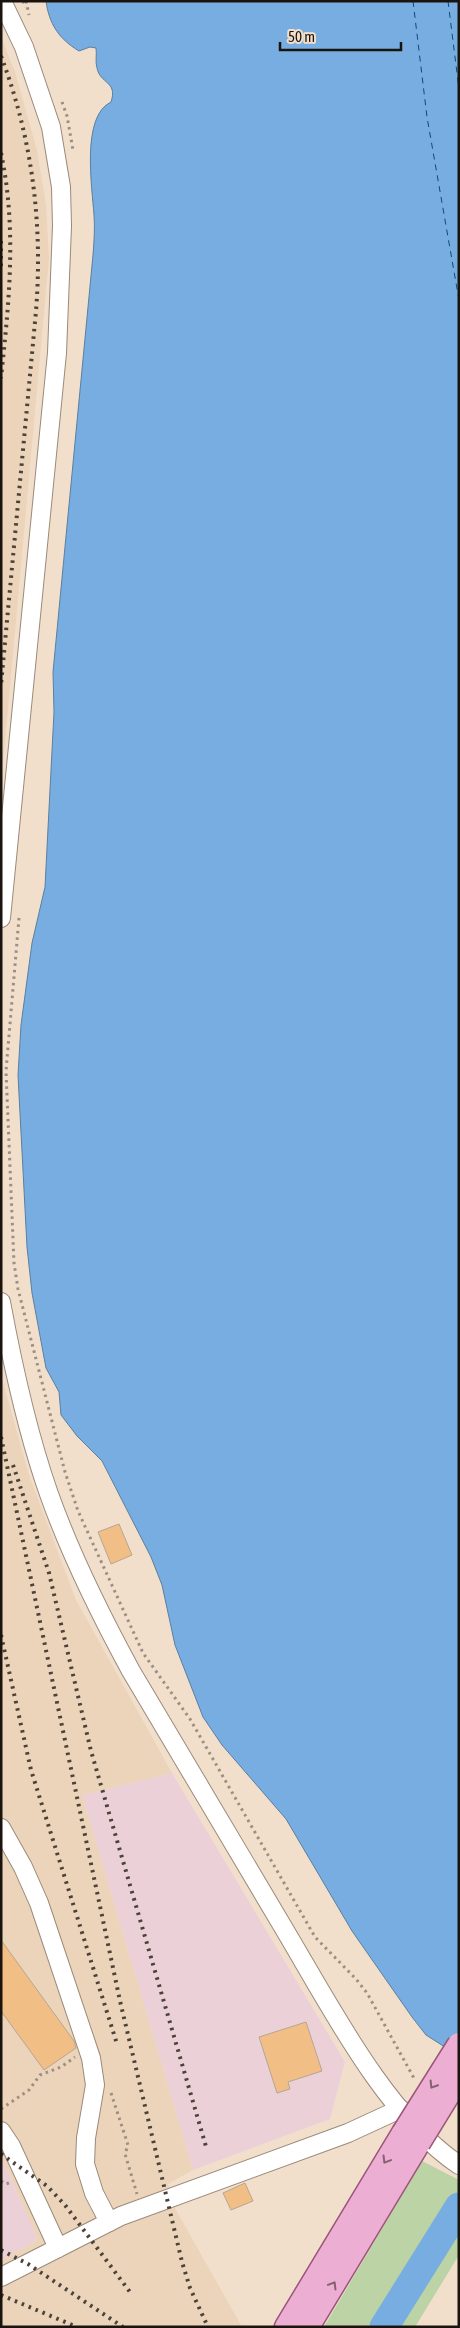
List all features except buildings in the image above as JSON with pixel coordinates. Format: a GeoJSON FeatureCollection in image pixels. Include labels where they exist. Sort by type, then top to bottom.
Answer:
{"type":"FeatureCollection","features":[{"type":"Feature","properties":{"kind":"main road"},"geometry":{"type":"LineString","coordinates":[[308,2327],[411,2138],[459,2044]]}},
{"type":"Feature","properties":{"kind":"main road"},"geometry":{"type":"LineString","coordinates":[[277,2327],[370,2188],[459,2078]]}},
{"type":"Feature","properties":{"kind":"main road"},"geometry":{"type":"LineString","coordinates":[[286,2327],[370,2188]]}},
{"type":"Feature","properties":{"kind":"street"},"geometry":{"type":"LineString","coordinates":[[1,918],[58,337],[62,216],[61,187],[51,127],[24,47],[2,1]]}},
{"type":"Feature","properties":{"kind":"street"},"geometry":{"type":"LineString","coordinates":[[1,1302],[21,1400],[49,1495],[87,1587],[131,1671],[336,2015],[376,2077],[400,2109],[440,2152],[459,2165]]}},
{"type":"Feature","properties":{"kind":"street"},"geometry":{"type":"LineString","coordinates":[[1,1828],[23,1867],[39,1903],[91,2058],[95,2085],[86,2138],[85,2164],[94,2193],[109,2222]]}},
{"type":"Feature","properties":{"kind":"street"},"geometry":{"type":"LineString","coordinates":[[1,2278],[109,2222],[348,2133],[400,2109]]}},
{"type":"Feature","properties":{"kind":"street"},"geometry":{"type":"LineString","coordinates":[[1,2132],[10,2146],[58,2248]]}},
{"type":"Feature","properties":{"kind":"path"},"geometry":{"type":"LineString","coordinates":[[24,1],[30,23]]}},
{"type":"Feature","properties":{"kind":"path"},"geometry":{"type":"LineString","coordinates":[[60,98],[67,116],[74,152]]}},
{"type":"Feature","properties":{"kind":"path"},"geometry":{"type":"LineString","coordinates":[[20,909],[6,1071],[14,1263],[18,1290],[78,1511],[143,1653],[195,1726],[315,1937],[367,1993],[417,2086]]}},
{"type":"Feature","properties":{"kind":"shaded area"},"geometry":{"type":"Polygon","coordinates":[[[1,37],[15,72],[37,150],[46,205],[49,258],[1,786],[1,37]]]}},
{"type":"Feature","properties":{"kind":"shaded area"},"geometry":{"type":"Polygon","coordinates":[[[1,1375],[29,1475],[76,1600],[172,1773],[82,1795],[193,2170],[168,2184],[176,2210],[242,2327],[1,2327],[1,2260],[38,2240],[1,2156],[1,1375]]]}},
{"type":"Feature","properties":{"kind":"shaded area"},"geometry":{"type":"Polygon","coordinates":[[[172,1773],[345,2062],[330,2119],[193,2170],[82,1795],[172,1773]]]}},
{"type":"Feature","properties":{"kind":"shaded area"},"geometry":{"type":"Polygon","coordinates":[[[1,2156],[38,2240],[1,2260],[1,2156]]]}},
{"type":"Feature","properties":{"kind":"green space"},"geometry":{"type":"Polygon","coordinates":[[[422,2161],[459,2180],[459,2255],[415,2327],[324,2327],[422,2161]]]}},
{"type":"Feature","properties":{"kind":"water"},"geometry":{"type":"Polygon","coordinates":[[[46,1],[459,1],[459,2056],[426,2035],[412,2017],[352,1931],[286,1819],[222,1745],[203,1717],[175,1645],[162,1585],[151,1557],[102,1461],[77,1436],[61,1415],[59,1392],[46,1368],[32,1293],[27,1247],[18,1075],[21,1025],[32,943],[45,887],[54,712],[53,672],[94,245],[90,153],[95,122],[102,110],[111,102],[113,95],[110,86],[101,77],[97,68],[96,48],[90,47],[79,51],[66,41],[52,24],[46,1]]]}},
{"type":"Feature","properties":{"kind":"waterway"},"geometry":{"type":"LineString","coordinates":[[384,2327],[459,2207]]}},
{"type":"Feature","properties":{"kind":"ferry route"},"geometry":{"type":"LineString","coordinates":[[413,1],[427,117],[459,300]]}},
{"type":"Feature","properties":{"kind":"ferry route"},"geometry":{"type":"LineString","coordinates":[[448,1],[459,89]]}},
{"type":"Feature","properties":{"kind":"railway"},"geometry":{"type":"LineString","coordinates":[[1,56],[21,118],[28,150],[33,181],[38,246],[36,311],[1,685]]}},
{"type":"Feature","properties":{"kind":"railway"},"geometry":{"type":"LineString","coordinates":[[1,153],[6,181],[10,237],[9,294],[1,378]]}},
{"type":"Feature","properties":{"kind":"railway"},"geometry":{"type":"LineString","coordinates":[[1,241],[1,267]]}},
{"type":"Feature","properties":{"kind":"railway"},"geometry":{"type":"LineString","coordinates":[[1,1437],[120,2001],[182,2262],[190,2288],[208,2327]]}},
{"type":"Feature","properties":{"kind":"railway"},"geometry":{"type":"LineString","coordinates":[[13,1465],[49,1573],[91,1751],[207,2150]]}},
{"type":"Feature","properties":{"kind":"railway"},"geometry":{"type":"LineString","coordinates":[[1,1635],[31,1770],[117,2044]]}},
{"type":"Feature","properties":{"kind":"railway"},"geometry":{"type":"LineString","coordinates":[[1,2154],[47,2186],[65,2205],[130,2292]]}},
{"type":"Feature","properties":{"kind":"railway"},"geometry":{"type":"LineString","coordinates":[[1,2250],[28,2264],[123,2327]]}},
{"type":"Feature","properties":{"kind":"railway"},"geometry":{"type":"LineString","coordinates":[[1,2295],[77,2327]]}}]}
